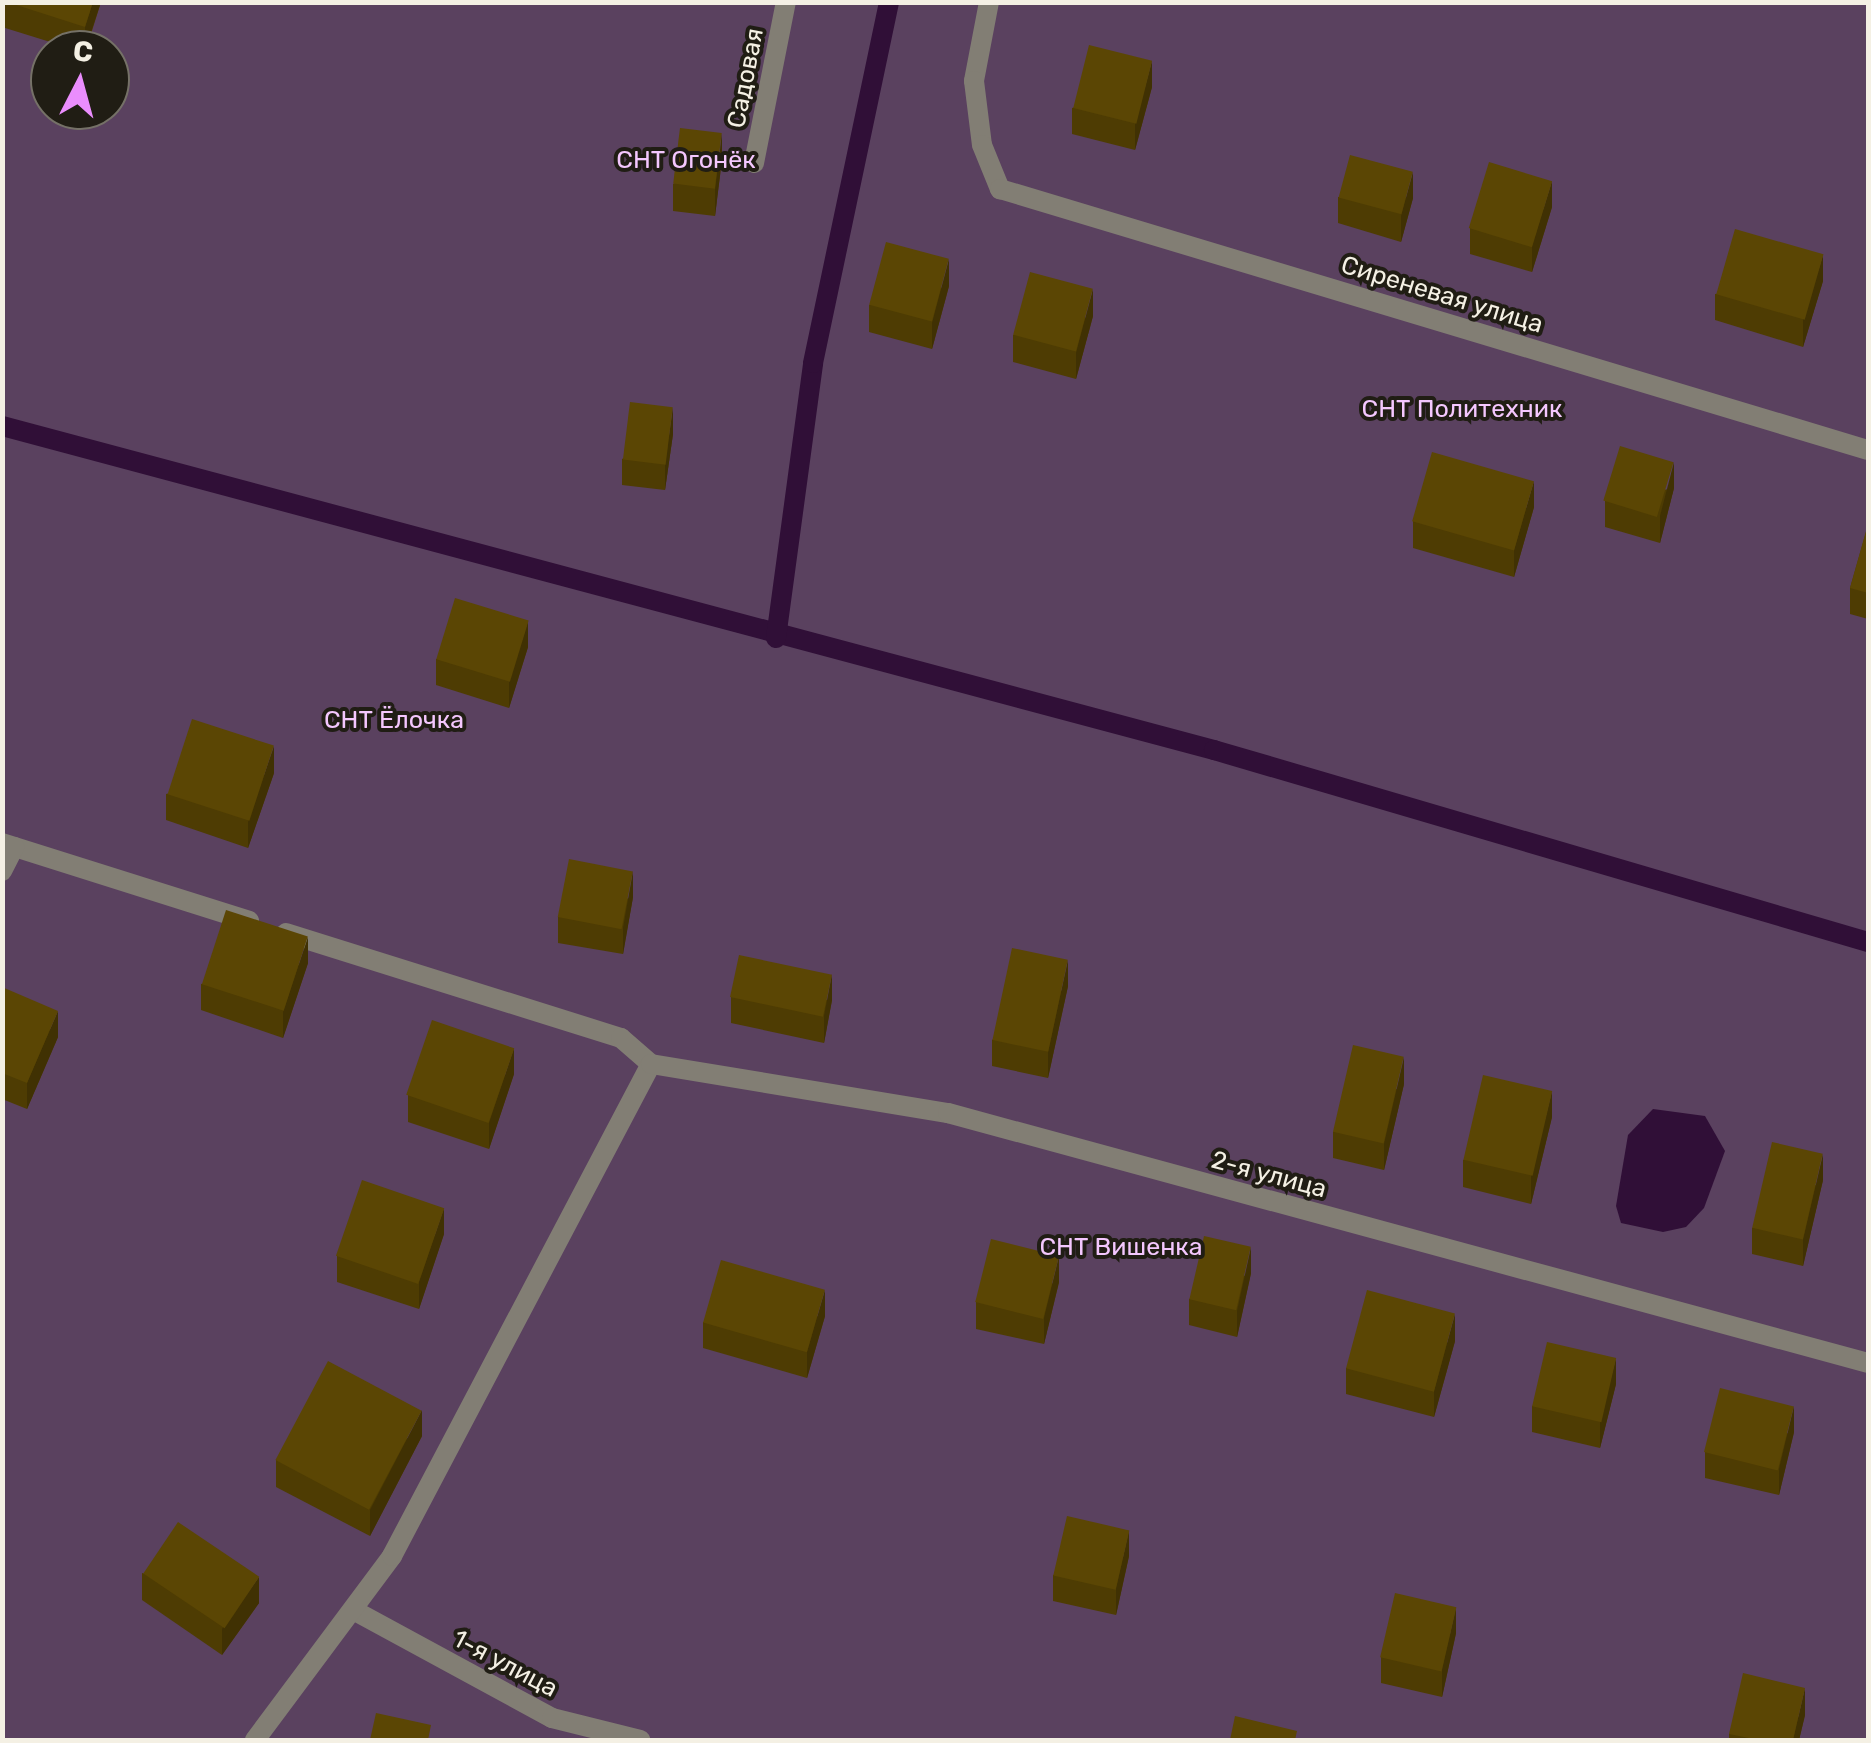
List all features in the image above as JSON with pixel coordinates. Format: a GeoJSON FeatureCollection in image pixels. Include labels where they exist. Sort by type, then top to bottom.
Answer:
{"type":"FeatureCollection","features":[{"type":"Feature","properties":{"kind":"street","name":"Садовая"},"geometry":{"type":"LineString","coordinates":[[754,163],[786,2]]}},
{"type":"Feature","properties":{"kind":"street","name":"Сиреневая улица"},"geometry":{"type":"LineString","coordinates":[[989,2],[974,81],[982,145],[1000,188],[1868,450]]}},
{"type":"Feature","properties":{"kind":"street"},"geometry":{"type":"LineString","coordinates":[[2,871],[8,845],[621,1038],[651,1064],[356,1611],[254,1740]]}},
{"type":"Feature","properties":{"kind":"street","name":"2-я улица"},"geometry":{"type":"LineString","coordinates":[[651,1064],[948,1114],[1868,1363]]}},
{"type":"Feature","properties":{"kind":"street","name":"1-я улица"},"geometry":{"type":"LineString","coordinates":[[356,1611],[552,1718],[640,1740]]}},
{"type":"Feature","properties":{"kind":"green space"},"geometry":{"type":"Polygon","coordinates":[[[2,3],[1868,3],[1868,1740],[3,1740],[2,3]]]}},
{"type":"Feature","properties":{"kind":"shaded area"},"geometry":{"type":"Polygon","coordinates":[[[1653,1109],[1705,1116],[1725,1151],[1704,1208],[1686,1227],[1663,1232],[1621,1223],[1616,1206],[1628,1135],[1653,1109]]]}},
{"type":"Feature","properties":{"kind":"building"},"geometry":{"type":"Polygon","coordinates":[[[7,2],[93,2],[85,27],[7,2]]]}},
{"type":"Feature","properties":{"kind":"building"},"geometry":{"type":"Polygon","coordinates":[[[1089,45],[1152,61],[1136,124],[1073,108],[1089,45]]]}},
{"type":"Feature","properties":{"kind":"building"},"geometry":{"type":"Polygon","coordinates":[[[680,128],[722,133],[715,189],[673,184],[680,128]]]}},
{"type":"Feature","properties":{"kind":"building"},"geometry":{"type":"Polygon","coordinates":[[[1350,155],[1413,172],[1401,214],[1339,198],[1350,155]]]}},
{"type":"Feature","properties":{"kind":"building"},"geometry":{"type":"Polygon","coordinates":[[[1489,162],[1552,181],[1532,247],[1469,228],[1489,162]]]}},
{"type":"Feature","properties":{"kind":"building"},"geometry":{"type":"Polygon","coordinates":[[[1735,229],[1823,254],[1805,320],[1716,294],[1735,229]]]}},
{"type":"Feature","properties":{"kind":"building"},"geometry":{"type":"Polygon","coordinates":[[[886,242],[949,259],[932,322],[869,305],[886,242]]]}},
{"type":"Feature","properties":{"kind":"building"},"geometry":{"type":"Polygon","coordinates":[[[1030,272],[1093,289],[1076,352],[1013,335],[1030,272]]]}},
{"type":"Feature","properties":{"kind":"building"},"geometry":{"type":"Polygon","coordinates":[[[630,402],[673,407],[666,465],[623,460],[630,402]]]}},
{"type":"Feature","properties":{"kind":"building"},"geometry":{"type":"Polygon","coordinates":[[[1620,446],[1674,462],[1657,517],[1603,501],[1620,446]]]}},
{"type":"Feature","properties":{"kind":"building"},"geometry":{"type":"Polygon","coordinates":[[[1432,452],[1534,481],[1514,550],[1412,521],[1432,452]]]}},
{"type":"Feature","properties":{"kind":"building"},"geometry":{"type":"Polygon","coordinates":[[[1868,524],[1868,593],[1850,588],[1868,524]]]}},
{"type":"Feature","properties":{"kind":"building"},"geometry":{"type":"Polygon","coordinates":[[[455,598],[529,621],[510,682],[436,659],[455,598]]]}},
{"type":"Feature","properties":{"kind":"building"},"geometry":{"type":"Polygon","coordinates":[[[192,719],[274,746],[249,821],[168,794],[192,719]]]}},
{"type":"Feature","properties":{"kind":"building"},"geometry":{"type":"Polygon","coordinates":[[[569,859],[633,871],[622,929],[558,917],[569,859]]]}},
{"type":"Feature","properties":{"kind":"building"},"geometry":{"type":"Polygon","coordinates":[[[226,910],[308,937],[284,1011],[202,984],[226,910]]]}},
{"type":"Feature","properties":{"kind":"building"},"geometry":{"type":"Polygon","coordinates":[[[1012,948],[1068,960],[1048,1052],[992,1040],[1012,948]]]}},
{"type":"Feature","properties":{"kind":"building"},"geometry":{"type":"Polygon","coordinates":[[[739,955],[832,975],[823,1017],[730,997],[739,955]]]}},
{"type":"Feature","properties":{"kind":"building"},"geometry":{"type":"Polygon","coordinates":[[[2,987],[58,1011],[27,1083],[2,1073],[2,987]]]}},
{"type":"Feature","properties":{"kind":"building"},"geometry":{"type":"Polygon","coordinates":[[[432,1020],[514,1048],[489,1123],[406,1095],[432,1020]]]}},
{"type":"Feature","properties":{"kind":"building"},"geometry":{"type":"Polygon","coordinates":[[[1353,1045],[1404,1057],[1384,1143],[1333,1132],[1353,1045]]]}},
{"type":"Feature","properties":{"kind":"building"},"geometry":{"type":"Polygon","coordinates":[[[1483,1075],[1552,1091],[1533,1176],[1463,1160],[1483,1075]]]}},
{"type":"Feature","properties":{"kind":"building"},"geometry":{"type":"Polygon","coordinates":[[[1772,1142],[1823,1154],[1803,1239],[1752,1228],[1772,1142]]]}},
{"type":"Feature","properties":{"kind":"building"},"geometry":{"type":"Polygon","coordinates":[[[362,1180],[444,1208],[418,1284],[336,1256],[362,1180]]]}},
{"type":"Feature","properties":{"kind":"building"},"geometry":{"type":"Polygon","coordinates":[[[1204,1236],[1251,1247],[1236,1310],[1189,1299],[1204,1236]]]}},
{"type":"Feature","properties":{"kind":"building"},"geometry":{"type":"Polygon","coordinates":[[[991,1239],[1059,1256],[1043,1319],[975,1302],[991,1239]]]}},
{"type":"Feature","properties":{"kind":"building"},"geometry":{"type":"Polygon","coordinates":[[[721,1260],[825,1290],[807,1352],[703,1322],[721,1260]]]}},
{"type":"Feature","properties":{"kind":"building"},"geometry":{"type":"Polygon","coordinates":[[[1367,1290],[1455,1314],[1434,1392],[1346,1368],[1367,1290]]]}},
{"type":"Feature","properties":{"kind":"building"},"geometry":{"type":"Polygon","coordinates":[[[1547,1342],[1616,1358],[1601,1422],[1532,1406],[1547,1342]]]}},
{"type":"Feature","properties":{"kind":"building"},"geometry":{"type":"Polygon","coordinates":[[[328,1361],[422,1411],[369,1510],[275,1460],[328,1361]]]}},
{"type":"Feature","properties":{"kind":"building"},"geometry":{"type":"Polygon","coordinates":[[[1720,1388],[1794,1406],[1778,1470],[1704,1452],[1720,1388]]]}},
{"type":"Feature","properties":{"kind":"building"},"geometry":{"type":"Polygon","coordinates":[[[1067,1516],[1129,1530],[1116,1590],[1053,1575],[1067,1516]]]}},
{"type":"Feature","properties":{"kind":"building"},"geometry":{"type":"Polygon","coordinates":[[[178,1522],[259,1577],[225,1628],[143,1573],[178,1522]]]}},
{"type":"Feature","properties":{"kind":"building"},"geometry":{"type":"Polygon","coordinates":[[[1395,1593],[1456,1607],[1442,1671],[1380,1657],[1395,1593]]]}},
{"type":"Feature","properties":{"kind":"building"},"geometry":{"type":"Polygon","coordinates":[[[1743,1673],[1805,1688],[1793,1740],[1759,1740],[1729,1734],[1743,1673]]]}},
{"type":"Feature","properties":{"kind":"building"},"geometry":{"type":"Polygon","coordinates":[[[376,1713],[431,1725],[428,1740],[370,1740],[376,1713]]]}},
{"type":"Feature","properties":{"kind":"building"},"geometry":{"type":"Polygon","coordinates":[[[1235,1716],[1297,1731],[1295,1740],[1230,1740],[1235,1716]]]}},
{"type":"Feature","properties":{"kind":"waterway"},"geometry":{"type":"LineString","coordinates":[[776,638],[813,363],[889,2]]}},
{"type":"Feature","properties":{"kind":"waterway"},"geometry":{"type":"LineString","coordinates":[[2,426],[1214,750],[1868,942]]}},
{"type":"Feature","properties":{"kind":"park label","name":"СНТ Огонёк"},"geometry":{"type":"Point","coordinates":[686,160]}},
{"type":"Feature","properties":{"kind":"park label","name":"СНТ Политехник"},"geometry":{"type":"Point","coordinates":[1462,409]}},
{"type":"Feature","properties":{"kind":"park label","name":"СНТ Ёлочка"},"geometry":{"type":"Point","coordinates":[394,720]}},
{"type":"Feature","properties":{"kind":"park label","name":"СНТ Вишенка"},"geometry":{"type":"Point","coordinates":[1121,1247]}}]}
